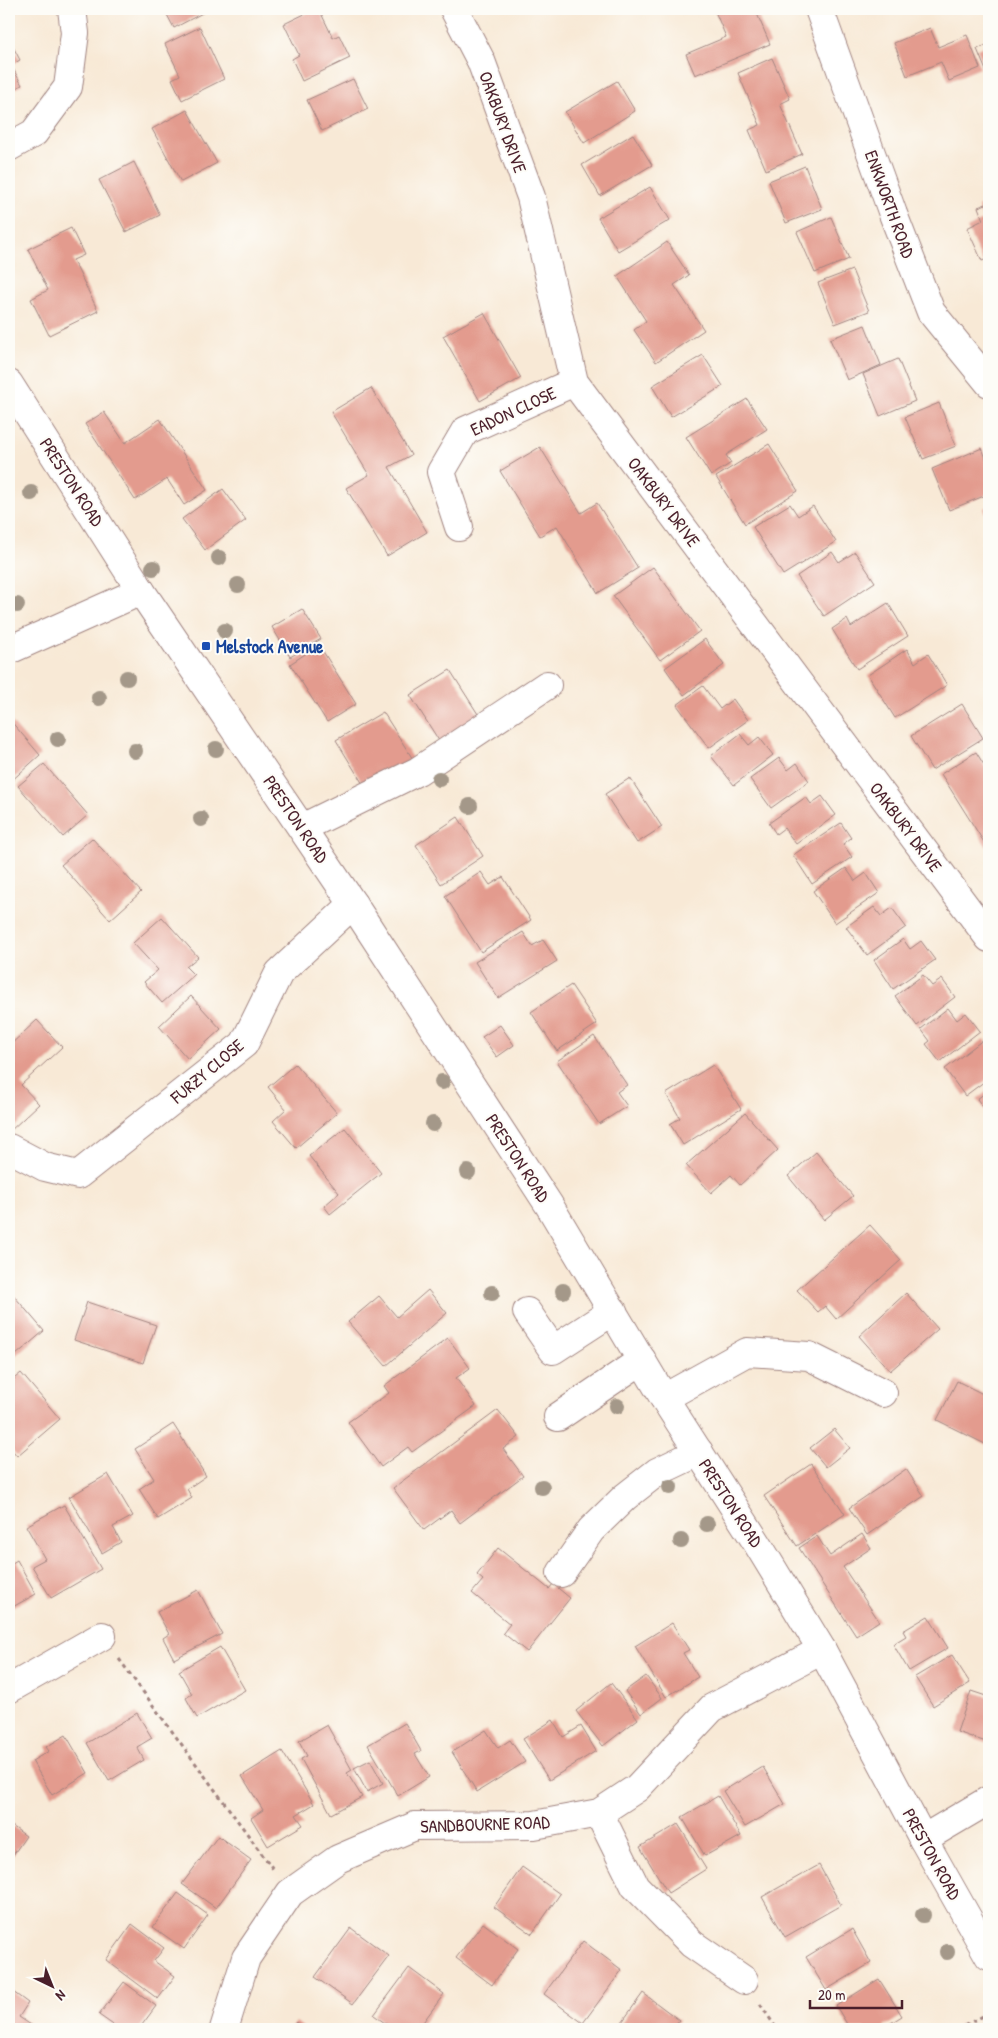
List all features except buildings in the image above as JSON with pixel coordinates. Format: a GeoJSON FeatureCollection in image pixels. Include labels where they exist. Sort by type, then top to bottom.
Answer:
{"type":"FeatureCollection","features":[{"type":"Feature","properties":{"kind":"street"},"geometry":{"type":"LineString","coordinates":[[9,146],[34,133],[68,87],[75,33],[72,9]]}},
{"type":"Feature","properties":{"kind":"street","name":"OAKBURY DRIVE"},"geometry":{"type":"LineString","coordinates":[[454,9],[481,61],[531,197],[574,382],[981,909],[989,938]]}},
{"type":"Feature","properties":{"kind":"street","name":"ENKWORTH ROAD"},"geometry":{"type":"LineString","coordinates":[[819,9],[893,214],[932,312],[989,383]]}},
{"type":"Feature","properties":{"kind":"street","name":"EADON CLOSE"},"geometry":{"type":"LineString","coordinates":[[459,527],[441,472],[465,431],[574,382]]}},
{"type":"Feature","properties":{"kind":"street","name":"PRESTON ROAD"},"geometry":{"type":"LineString","coordinates":[[9,384],[141,591],[353,904],[549,1205],[664,1398],[822,1650],[923,1839],[989,1956]]}},
{"type":"Feature","properties":{"kind":"street"},"geometry":{"type":"LineString","coordinates":[[9,650],[141,591]]}},
{"type":"Feature","properties":{"kind":"street"},"geometry":{"type":"LineString","coordinates":[[302,828],[418,771],[547,685]]}},
{"type":"Feature","properties":{"kind":"street","name":"FURZY CLOSE"},"geometry":{"type":"LineString","coordinates":[[9,1148],[46,1167],[78,1175],[244,1044],[279,973],[353,904]]}},
{"type":"Feature","properties":{"kind":"street"},"geometry":{"type":"LineString","coordinates":[[527,1312],[553,1350],[613,1311]]}},
{"type":"Feature","properties":{"kind":"street"},"geometry":{"type":"LineString","coordinates":[[664,1398],[747,1352],[809,1356],[882,1394]]}},
{"type":"Feature","properties":{"kind":"street"},"geometry":{"type":"LineString","coordinates":[[558,1417],[642,1360]]}},
{"type":"Feature","properties":{"kind":"street"},"geometry":{"type":"LineString","coordinates":[[561,1572],[591,1530],[625,1497],[657,1472],[699,1452]]}},
{"type":"Feature","properties":{"kind":"street"},"geometry":{"type":"LineString","coordinates":[[9,1689],[102,1636]]}},
{"type":"Feature","properties":{"kind":"street","name":"SANDBOURNE ROAD"},"geometry":{"type":"LineString","coordinates":[[224,2029],[246,1958],[290,1893],[338,1859],[415,1826],[534,1825],[599,1813],[637,1788],[712,1708],[822,1650]]}},
{"type":"Feature","properties":{"kind":"street"},"geometry":{"type":"LineString","coordinates":[[923,1839],[989,1800]]}},
{"type":"Feature","properties":{"kind":"street"},"geometry":{"type":"LineString","coordinates":[[599,1813],[634,1886],[692,1944],[744,1980]]}},
{"type":"Feature","properties":{"kind":"path"},"geometry":{"type":"LineString","coordinates":[[102,1636],[290,1893]]}},
{"type":"Feature","properties":{"kind":"path"},"geometry":{"type":"LineString","coordinates":[[958,2029],[989,2013]]}},
{"type":"Feature","properties":{"kind":"place","name":"Melstock Avenue"},"geometry":{"type":"Point","coordinates":[206,646]}}]}
